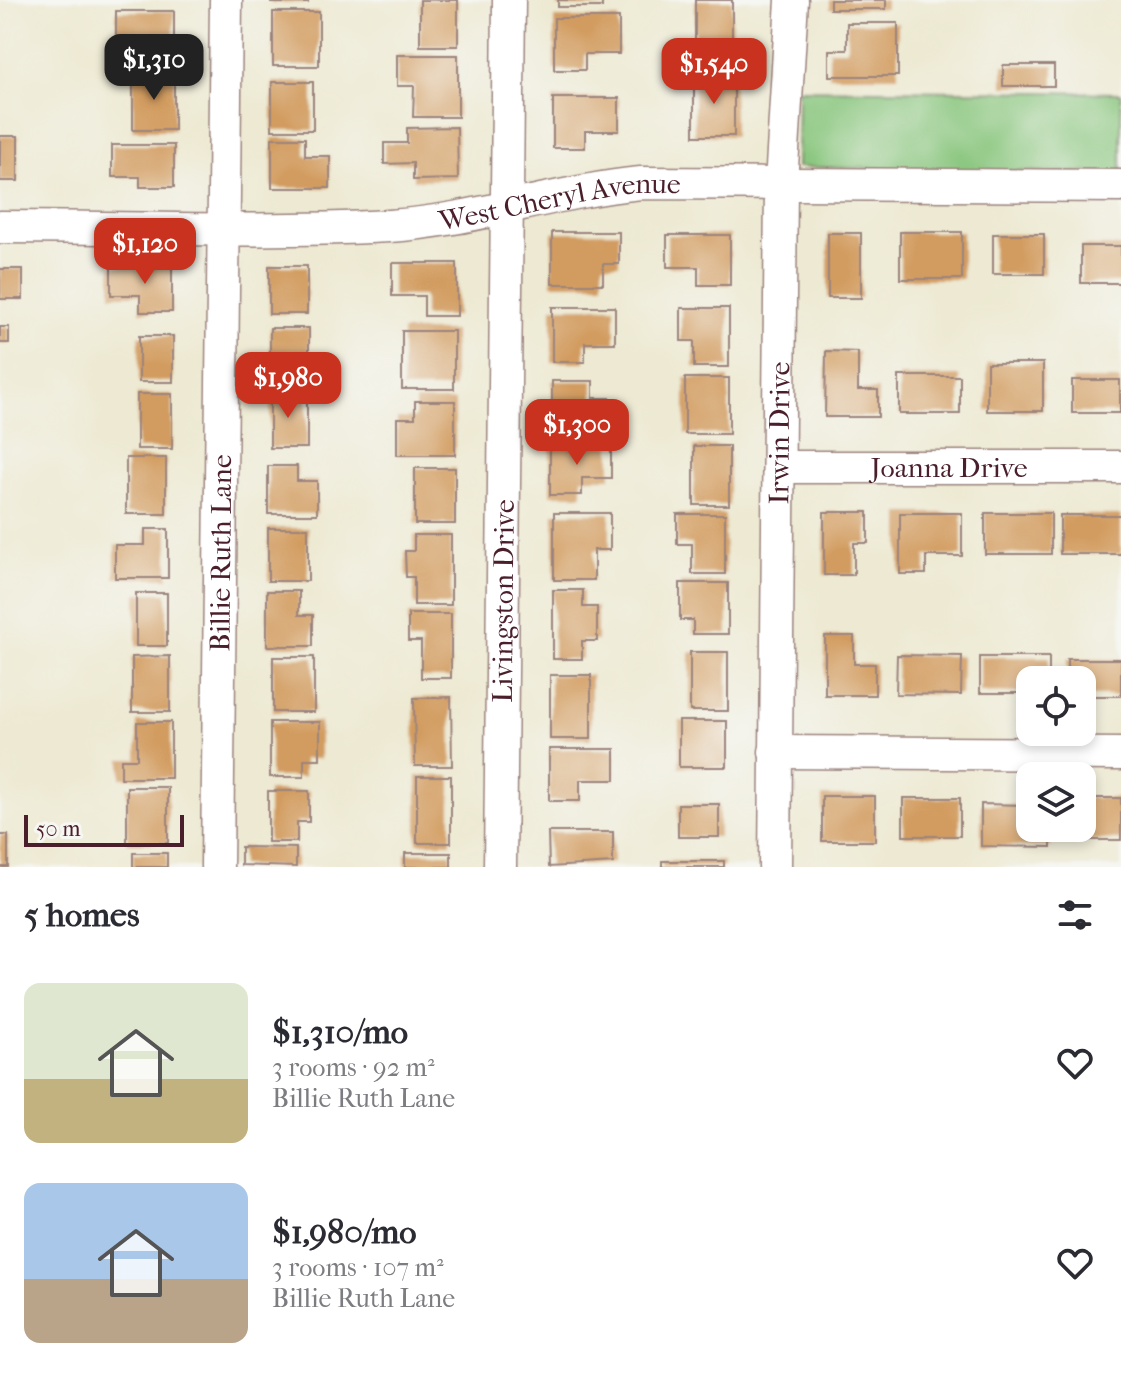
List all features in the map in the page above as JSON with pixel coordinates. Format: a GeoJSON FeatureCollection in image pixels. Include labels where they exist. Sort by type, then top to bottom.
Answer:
{"type":"FeatureCollection","features":[{"type":"Feature","properties":{"kind":"street","name":"Billie Ruth Lane"},"geometry":{"type":"LineString","coordinates":[[217,867],[226,0]]}},
{"type":"Feature","properties":{"kind":"street","name":"Livingston Drive"},"geometry":{"type":"LineString","coordinates":[[500,867],[509,0]]}},
{"type":"Feature","properties":{"kind":"street","name":"Irwin Drive"},"geometry":{"type":"LineString","coordinates":[[775,867],[781,184],[792,0]]}},
{"type":"Feature","properties":{"kind":"street","name":"West Cheryl Avenue"},"geometry":{"type":"LineString","coordinates":[[0,227],[388,226],[461,217],[589,188],[641,183],[1121,186]]}},
{"type":"Feature","properties":{"kind":"street","name":"Joanna Drive"},"geometry":{"type":"LineString","coordinates":[[779,467],[1121,467]]}},
{"type":"Feature","properties":{"kind":"street"},"geometry":{"type":"LineString","coordinates":[[775,752],[1121,754]]}},
{"type":"Feature","properties":{"kind":"green space"},"geometry":{"type":"Polygon","coordinates":[[[798,89],[1121,93],[1121,173],[797,167],[798,89]]]}},
{"type":"Feature","properties":{"kind":"building"},"geometry":{"type":"Polygon","coordinates":[[[271,0],[308,0],[308,3],[271,3],[271,0]]]}},
{"type":"Feature","properties":{"kind":"building"},"geometry":{"type":"Polygon","coordinates":[[[420,0],[458,0],[458,46],[420,46],[420,0]]]}},
{"type":"Feature","properties":{"kind":"building"},"geometry":{"type":"Polygon","coordinates":[[[558,0],[602,0],[602,7],[558,7],[558,0]]]}},
{"type":"Feature","properties":{"kind":"building"},"geometry":{"type":"Polygon","coordinates":[[[695,0],[732,0],[732,56],[695,56],[695,0]]]}},
{"type":"Feature","properties":{"kind":"building"},"geometry":{"type":"Polygon","coordinates":[[[830,0],[886,0],[886,9],[830,9],[830,0]]]}},
{"type":"Feature","properties":{"kind":"building"},"geometry":{"type":"Polygon","coordinates":[[[116,11],[174,11],[174,66],[133,66],[133,49],[116,49],[116,11]]]}},
{"type":"Feature","properties":{"kind":"building"},"geometry":{"type":"Polygon","coordinates":[[[273,12],[319,12],[319,66],[273,66],[273,12]]]}},
{"type":"Feature","properties":{"kind":"building"},"geometry":{"type":"Polygon","coordinates":[[[554,18],[619,18],[619,54],[585,54],[585,70],[554,70],[554,18]]]}},
{"type":"Feature","properties":{"kind":"building"},"geometry":{"type":"Polygon","coordinates":[[[847,23],[898,23],[898,76],[829,76],[829,50],[847,50],[847,23]]]}},
{"type":"Feature","properties":{"kind":"building"},"geometry":{"type":"Polygon","coordinates":[[[397,55],[458,55],[458,117],[413,117],[414,86],[397,86],[397,55]]]}},
{"type":"Feature","properties":{"kind":"building"},"geometry":{"type":"Polygon","coordinates":[[[1003,65],[1054,65],[1054,86],[1003,86],[1003,65]]]}},
{"type":"Feature","properties":{"kind":"building"},"geometry":{"type":"Polygon","coordinates":[[[133,75],[174,75],[174,130],[133,130],[133,75]]]}},
{"type":"Feature","properties":{"kind":"building"},"geometry":{"type":"Polygon","coordinates":[[[694,75],[734,75],[734,136],[694,136],[694,75]]]}},
{"type":"Feature","properties":{"kind":"building"},"geometry":{"type":"Polygon","coordinates":[[[272,82],[313,82],[313,130],[272,130],[272,82]]]}},
{"type":"Feature","properties":{"kind":"building"},"geometry":{"type":"Polygon","coordinates":[[[553,98],[619,98],[619,131],[585,131],[585,148],[553,148],[553,98]]]}},
{"type":"Feature","properties":{"kind":"building"},"geometry":{"type":"Polygon","coordinates":[[[457,127],[458,179],[413,180],[413,163],[384,164],[384,143],[407,143],[407,128],[457,127]]]}},
{"type":"Feature","properties":{"kind":"building"},"geometry":{"type":"Polygon","coordinates":[[[0,136],[18,136],[18,181],[0,181],[0,136]]]}},
{"type":"Feature","properties":{"kind":"building"},"geometry":{"type":"Polygon","coordinates":[[[272,138],[305,138],[305,156],[330,156],[330,188],[272,188],[272,138]]]}},
{"type":"Feature","properties":{"kind":"building"},"geometry":{"type":"Polygon","coordinates":[[[112,145],[174,145],[174,187],[140,187],[140,177],[112,177],[112,145]]]}},
{"type":"Feature","properties":{"kind":"building"},"geometry":{"type":"Polygon","coordinates":[[[552,232],[619,232],[619,264],[603,264],[603,284],[552,284],[552,232]]]}},
{"type":"Feature","properties":{"kind":"building"},"geometry":{"type":"Polygon","coordinates":[[[900,232],[962,232],[962,279],[900,279],[900,232]]]}},
{"type":"Feature","properties":{"kind":"building"},"geometry":{"type":"Polygon","coordinates":[[[828,233],[861,233],[861,298],[828,298],[828,233]]]}},
{"type":"Feature","properties":{"kind":"building"},"geometry":{"type":"Polygon","coordinates":[[[993,234],[1044,234],[1044,274],[993,274],[993,234]]]}},
{"type":"Feature","properties":{"kind":"building"},"geometry":{"type":"Polygon","coordinates":[[[667,235],[730,235],[730,285],[698,285],[698,267],[667,267],[667,235]]]}},
{"type":"Feature","properties":{"kind":"building"},"geometry":{"type":"Polygon","coordinates":[[[1081,246],[1121,246],[1121,283],[1081,283],[1081,246]]]}},
{"type":"Feature","properties":{"kind":"building"},"geometry":{"type":"Polygon","coordinates":[[[392,263],[457,263],[457,316],[424,316],[424,296],[392,296],[392,263]]]}},
{"type":"Feature","properties":{"kind":"building"},"geometry":{"type":"Polygon","coordinates":[[[111,266],[172,266],[172,312],[140,312],[140,295],[111,295],[111,266]]]}},
{"type":"Feature","properties":{"kind":"building"},"geometry":{"type":"Polygon","coordinates":[[[269,266],[307,266],[307,314],[269,314],[269,266]]]}},
{"type":"Feature","properties":{"kind":"building"},"geometry":{"type":"Polygon","coordinates":[[[0,269],[23,269],[23,299],[0,299],[0,269]]]}},
{"type":"Feature","properties":{"kind":"building"},"geometry":{"type":"Polygon","coordinates":[[[552,307],[615,307],[615,343],[585,343],[585,362],[552,362],[552,307]]]}},
{"type":"Feature","properties":{"kind":"building"},"geometry":{"type":"Polygon","coordinates":[[[681,308],[729,308],[729,367],[694,367],[694,341],[681,341],[681,308]]]}},
{"type":"Feature","properties":{"kind":"building"},"geometry":{"type":"Polygon","coordinates":[[[0,327],[9,327],[9,343],[0,343],[0,327]]]}},
{"type":"Feature","properties":{"kind":"building"},"geometry":{"type":"Polygon","coordinates":[[[270,328],[309,328],[309,383],[270,383],[270,328]]]}},
{"type":"Feature","properties":{"kind":"building"},"geometry":{"type":"Polygon","coordinates":[[[402,331],[454,331],[454,389],[402,389],[402,331]]]}},
{"type":"Feature","properties":{"kind":"building"},"geometry":{"type":"Polygon","coordinates":[[[139,336],[173,336],[173,382],[139,382],[139,336]]]}},
{"type":"Feature","properties":{"kind":"building"},"geometry":{"type":"Polygon","coordinates":[[[826,351],[858,352],[858,390],[878,390],[878,417],[825,417],[826,351]]]}},
{"type":"Feature","properties":{"kind":"building"},"geometry":{"type":"Polygon","coordinates":[[[987,363],[1043,363],[1043,411],[987,411],[987,363]]]}},
{"type":"Feature","properties":{"kind":"building"},"geometry":{"type":"Polygon","coordinates":[[[899,376],[960,376],[960,414],[899,414],[899,376]]]}},
{"type":"Feature","properties":{"kind":"building"},"geometry":{"type":"Polygon","coordinates":[[[685,378],[729,378],[729,434],[685,434],[685,378]]]}},
{"type":"Feature","properties":{"kind":"building"},"geometry":{"type":"Polygon","coordinates":[[[1072,380],[1120,380],[1120,413],[1072,413],[1072,380]]]}},
{"type":"Feature","properties":{"kind":"building"},"geometry":{"type":"Polygon","coordinates":[[[552,381],[593,381],[593,398],[610,398],[610,433],[552,433],[552,381]]]}},
{"type":"Feature","properties":{"kind":"building"},"geometry":{"type":"Polygon","coordinates":[[[270,393],[307,393],[307,448],[270,448],[270,393]]]}},
{"type":"Feature","properties":{"kind":"building"},"geometry":{"type":"Polygon","coordinates":[[[137,394],[172,394],[172,449],[137,449],[137,394]]]}},
{"type":"Feature","properties":{"kind":"building"},"geometry":{"type":"Polygon","coordinates":[[[415,401],[455,401],[455,455],[397,455],[397,418],[415,418],[415,401]]]}},
{"type":"Feature","properties":{"kind":"building"},"geometry":{"type":"Polygon","coordinates":[[[550,445],[611,445],[611,478],[582,478],[582,495],[550,495],[550,445]]]}},
{"type":"Feature","properties":{"kind":"building"},"geometry":{"type":"Polygon","coordinates":[[[694,446],[729,446],[729,505],[694,505],[694,446]]]}},
{"type":"Feature","properties":{"kind":"building"},"geometry":{"type":"Polygon","coordinates":[[[126,458],[166,458],[166,514],[126,514],[126,458]]]}},
{"type":"Feature","properties":{"kind":"building"},"geometry":{"type":"Polygon","coordinates":[[[268,466],[297,466],[297,481],[317,481],[317,514],[268,514],[268,466]]]}},
{"type":"Feature","properties":{"kind":"building"},"geometry":{"type":"Polygon","coordinates":[[[415,468],[455,468],[455,524],[415,524],[415,468]]]}},
{"type":"Feature","properties":{"kind":"building"},"geometry":{"type":"Polygon","coordinates":[[[824,512],[868,512],[868,543],[854,543],[854,575],[824,575],[824,512]]]}},
{"type":"Feature","properties":{"kind":"building"},"geometry":{"type":"Polygon","coordinates":[[[554,513],[610,513],[610,550],[594,550],[594,580],[554,580],[554,513]]]}},
{"type":"Feature","properties":{"kind":"building"},"geometry":{"type":"Polygon","coordinates":[[[900,513],[962,513],[962,556],[926,556],[926,574],[900,574],[900,513]]]}},
{"type":"Feature","properties":{"kind":"building"},"geometry":{"type":"Polygon","coordinates":[[[985,513],[1051,513],[1051,554],[985,554],[985,513]]]}},
{"type":"Feature","properties":{"kind":"building"},"geometry":{"type":"Polygon","coordinates":[[[677,514],[725,514],[725,574],[692,574],[692,544],[677,544],[677,514]]]}},
{"type":"Feature","properties":{"kind":"building"},"geometry":{"type":"Polygon","coordinates":[[[1060,515],[1121,515],[1121,554],[1060,554],[1060,515]]]}},
{"type":"Feature","properties":{"kind":"building"},"geometry":{"type":"Polygon","coordinates":[[[268,528],[308,528],[308,581],[268,581],[268,528]]]}},
{"type":"Feature","properties":{"kind":"building"},"geometry":{"type":"Polygon","coordinates":[[[145,529],[168,529],[168,578],[115,578],[115,545],[145,545],[145,529]]]}},
{"type":"Feature","properties":{"kind":"building"},"geometry":{"type":"Polygon","coordinates":[[[414,535],[451,535],[451,605],[414,605],[414,577],[406,577],[405,551],[414,551],[414,535]]]}},
{"type":"Feature","properties":{"kind":"building"},"geometry":{"type":"Polygon","coordinates":[[[680,583],[728,583],[728,634],[693,634],[693,620],[680,620],[680,583]]]}},
{"type":"Feature","properties":{"kind":"building"},"geometry":{"type":"Polygon","coordinates":[[[553,590],[583,590],[583,607],[597,607],[597,641],[582,641],[582,659],[553,659],[553,590]]]}},
{"type":"Feature","properties":{"kind":"building"},"geometry":{"type":"Polygon","coordinates":[[[267,591],[299,591],[299,615],[313,615],[313,646],[267,646],[267,591]]]}},
{"type":"Feature","properties":{"kind":"building"},"geometry":{"type":"Polygon","coordinates":[[[136,593],[167,593],[167,646],[136,646],[136,593]]]}},
{"type":"Feature","properties":{"kind":"building"},"geometry":{"type":"Polygon","coordinates":[[[408,614],[451,614],[451,678],[421,678],[421,641],[408,641],[408,614]]]}},
{"type":"Feature","properties":{"kind":"building"},"geometry":{"type":"Polygon","coordinates":[[[825,636],[854,636],[854,664],[875,664],[875,695],[825,695],[825,636]]]}},
{"type":"Feature","properties":{"kind":"building"},"geometry":{"type":"Polygon","coordinates":[[[690,652],[728,652],[728,711],[690,711],[690,652]]]}},
{"type":"Feature","properties":{"kind":"building"},"geometry":{"type":"Polygon","coordinates":[[[897,655],[962,656],[961,695],[896,694],[897,655]]]}},
{"type":"Feature","properties":{"kind":"building"},"geometry":{"type":"Polygon","coordinates":[[[170,656],[170,712],[132,712],[132,657],[170,656]]]}},
{"type":"Feature","properties":{"kind":"building"},"geometry":{"type":"Polygon","coordinates":[[[273,657],[314,657],[314,712],[273,712],[273,657]]]}},
{"type":"Feature","properties":{"kind":"building"},"geometry":{"type":"Polygon","coordinates":[[[980,657],[1049,657],[1049,666],[1016,666],[1016,693],[980,693],[980,657]]]}},
{"type":"Feature","properties":{"kind":"building"},"geometry":{"type":"Polygon","coordinates":[[[1067,659],[1121,659],[1121,696],[1096,696],[1096,666],[1067,666],[1067,659]]]}},
{"type":"Feature","properties":{"kind":"building"},"geometry":{"type":"Polygon","coordinates":[[[550,675],[591,675],[591,739],[550,739],[550,675]]]}},
{"type":"Feature","properties":{"kind":"building"},"geometry":{"type":"Polygon","coordinates":[[[451,697],[452,766],[415,766],[414,698],[451,697]]]}},
{"type":"Feature","properties":{"kind":"building"},"geometry":{"type":"Polygon","coordinates":[[[679,721],[727,721],[727,767],[679,767],[679,721]]]}},
{"type":"Feature","properties":{"kind":"building"},"geometry":{"type":"Polygon","coordinates":[[[137,722],[171,722],[171,778],[121,778],[121,759],[137,759],[137,722]]]}},
{"type":"Feature","properties":{"kind":"building"},"geometry":{"type":"Polygon","coordinates":[[[270,722],[320,722],[320,759],[304,759],[304,777],[270,777],[270,722]]]}},
{"type":"Feature","properties":{"kind":"building"},"geometry":{"type":"Polygon","coordinates":[[[549,749],[615,749],[615,780],[580,780],[580,801],[549,801],[549,749]]]}},
{"type":"Feature","properties":{"kind":"building"},"geometry":{"type":"Polygon","coordinates":[[[417,776],[451,776],[451,843],[417,843],[417,776]]]}},
{"type":"Feature","properties":{"kind":"building"},"geometry":{"type":"Polygon","coordinates":[[[127,787],[168,787],[168,843],[127,843],[127,787]]]}},
{"type":"Feature","properties":{"kind":"building"},"geometry":{"type":"Polygon","coordinates":[[[268,791],[309,791],[309,822],[297,822],[297,842],[268,842],[268,791]]]}},
{"type":"Feature","properties":{"kind":"building"},"geometry":{"type":"Polygon","coordinates":[[[822,796],[875,796],[875,841],[822,841],[822,796]]]}},
{"type":"Feature","properties":{"kind":"building"},"geometry":{"type":"Polygon","coordinates":[[[903,798],[960,798],[960,836],[903,836],[903,798]]]}},
{"type":"Feature","properties":{"kind":"building"},"geometry":{"type":"Polygon","coordinates":[[[1096,798],[1121,798],[1121,840],[1096,840],[1096,798]]]}},
{"type":"Feature","properties":{"kind":"building"},"geometry":{"type":"Polygon","coordinates":[[[678,804],[719,804],[719,837],[678,837],[678,804]]]}},
{"type":"Feature","properties":{"kind":"building"},"geometry":{"type":"Polygon","coordinates":[[[981,804],[1016,805],[1016,842],[1051,842],[1051,847],[981,846],[981,804]]]}},
{"type":"Feature","properties":{"kind":"building"},"geometry":{"type":"Polygon","coordinates":[[[548,832],[613,832],[613,863],[549,867],[548,832]]]}},
{"type":"Feature","properties":{"kind":"building"},"geometry":{"type":"Polygon","coordinates":[[[0,835],[8,835],[8,867],[0,867],[0,835]]]}},
{"type":"Feature","properties":{"kind":"building"},"geometry":{"type":"Polygon","coordinates":[[[241,847],[296,848],[296,867],[241,865],[241,847]]]}},
{"type":"Feature","properties":{"kind":"building"},"geometry":{"type":"Polygon","coordinates":[[[133,853],[167,853],[167,867],[133,867],[133,853]]]}},
{"type":"Feature","properties":{"kind":"building"},"geometry":{"type":"Polygon","coordinates":[[[405,853],[451,853],[451,867],[405,867],[405,853]]]}},
{"type":"Feature","properties":{"kind":"building"},"geometry":{"type":"Polygon","coordinates":[[[662,861],[724,861],[724,867],[662,867],[662,861]]]}}]}
